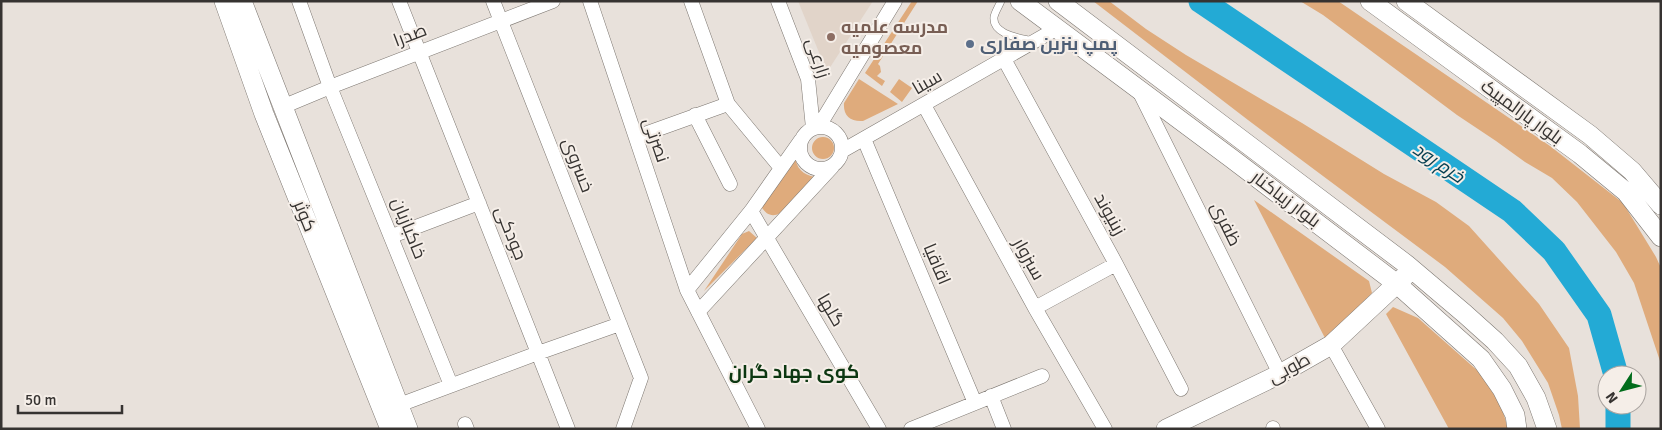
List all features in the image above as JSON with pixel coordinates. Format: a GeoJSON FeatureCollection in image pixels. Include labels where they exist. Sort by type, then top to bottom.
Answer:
{"type":"FeatureCollection","features":[{"type":"Feature","properties":{"kind":"main road","name":"کوثر"},"geometry":{"type":"LineString","coordinates":[[224,1],[264,114],[391,408],[408,429]]}},
{"type":"Feature","properties":{"kind":"main road","name":"کوثر"},"geometry":{"type":"LineString","coordinates":[[242,1],[391,408],[390,429]]}},
{"type":"Feature","properties":{"kind":"main road","name":"بلوار زیباکنار"},"geometry":{"type":"LineString","coordinates":[[1020,1],[1397,284],[1480,359],[1502,389],[1515,415],[1517,429]]}},
{"type":"Feature","properties":{"kind":"main road","name":"بلوار زیباکنار"},"geometry":{"type":"LineString","coordinates":[[1058,1],[1412,269],[1495,341],[1518,366],[1536,398],[1547,429]]}},
{"type":"Feature","properties":{"kind":"main road","name":"بلوار پارالمپیک"},"geometry":{"type":"LineString","coordinates":[[1370,1],[1580,154],[1626,192],[1661,237]]}},
{"type":"Feature","properties":{"kind":"main road","name":"بلوار پارالمپیک"},"geometry":{"type":"LineString","coordinates":[[1406,1],[1590,135],[1632,171],[1661,205]]}},
{"type":"Feature","properties":{"kind":"main road"},"geometry":{"type":"LineString","coordinates":[[264,114],[282,107]]}},
{"type":"Feature","properties":{"kind":"main road","name":"طوبی"},"geometry":{"type":"LineString","coordinates":[[1171,428],[1280,374],[1331,345],[1412,269]]}},
{"type":"Feature","properties":{"kind":"street","name":"خاکبازیان"},"geometry":{"type":"LineString","coordinates":[[299,1],[330,87],[451,385]]}},
{"type":"Feature","properties":{"kind":"street","name":"جودکی"},"geometry":{"type":"LineString","coordinates":[[399,1],[568,429]]}},
{"type":"Feature","properties":{"kind":"street","name":"خسروی"},"geometry":{"type":"LineString","coordinates":[[493,1],[641,378],[623,429]]}},
{"type":"Feature","properties":{"kind":"street","name":"صدرا"},"geometry":{"type":"LineString","coordinates":[[282,107],[553,1]]}},
{"type":"Feature","properties":{"kind":"street","name":"نصرتی"},"geometry":{"type":"LineString","coordinates":[[590,1],[687,290],[758,429]]}},
{"type":"Feature","properties":{"kind":"street"},"geometry":{"type":"LineString","coordinates":[[691,1],[728,104],[781,168]]}},
{"type":"Feature","properties":{"kind":"street","name":"زارعی"},"geometry":{"type":"LineString","coordinates":[[778,1],[808,79],[816,127]]}},
{"type":"Feature","properties":{"kind":"street"},"geometry":{"type":"LineString","coordinates":[[687,290],[751,211],[806,133],[816,127],[895,1]]}},
{"type":"Feature","properties":{"kind":"street","name":"سینا"},"geometry":{"type":"LineString","coordinates":[[842,151],[1056,29]]}},
{"type":"Feature","properties":{"kind":"street","name":"زینیوند"},"geometry":{"type":"LineString","coordinates":[[1004,59],[1116,264],[1181,389]]}},
{"type":"Feature","properties":{"kind":"street","name":"ظفری"},"geometry":{"type":"LineString","coordinates":[[1139,91],[1280,374]]}},
{"type":"Feature","properties":{"kind":"street"},"geometry":{"type":"LineString","coordinates":[[636,137],[728,104]]}},
{"type":"Feature","properties":{"kind":"street","name":"سبزوار"},"geometry":{"type":"LineString","coordinates":[[924,105],[1035,308],[1105,429]]}},
{"type":"Feature","properties":{"kind":"street"},"geometry":{"type":"LineString","coordinates":[[695,116],[730,184]]}},
{"type":"Feature","properties":{"kind":"street"},"geometry":{"type":"LineString","coordinates":[[698,312],[766,236],[839,160],[842,144],[839,136],[834,130],[827,127],[816,127]]}},
{"type":"Feature","properties":{"kind":"street","name":"اقاقیا"},"geometry":{"type":"LineString","coordinates":[[864,139],[975,403]]}},
{"type":"Feature","properties":{"kind":"street"},"geometry":{"type":"LineString","coordinates":[[802,140],[800,148],[802,157],[807,164],[823,169],[832,167]]}},
{"type":"Feature","properties":{"kind":"street"},"geometry":{"type":"LineString","coordinates":[[392,236],[478,203]]}},
{"type":"Feature","properties":{"kind":"street","name":"گلها"},"geometry":{"type":"LineString","coordinates":[[751,211],[880,429]]}},
{"type":"Feature","properties":{"kind":"street"},"geometry":{"type":"LineString","coordinates":[[1035,308],[1116,264]]}},
{"type":"Feature","properties":{"kind":"street"},"geometry":{"type":"LineString","coordinates":[[391,408],[620,324]]}},
{"type":"Feature","properties":{"kind":"street"},"geometry":{"type":"LineString","coordinates":[[1331,345],[1378,429]]}},
{"type":"Feature","properties":{"kind":"street"},"geometry":{"type":"LineString","coordinates":[[910,429],[1042,376]]}},
{"type":"Feature","properties":{"kind":"street"},"geometry":{"type":"LineString","coordinates":[[991,396],[1004,429]]}},
{"type":"Feature","properties":{"kind":"lane"},"geometry":{"type":"LineString","coordinates":[[1001,1],[994,17],[996,24],[1002,32],[1015,37],[1036,41]]}},
{"type":"Feature","properties":{"kind":"shaded area","name":"مدرسه علمیه معصومیه"},"geometry":{"type":"Polygon","coordinates":[[[798,1],[873,1],[827,72],[798,1]]]}},
{"type":"Feature","properties":{"kind":"shaded area"},"geometry":{"type":"Polygon","coordinates":[[[912,1],[918,1],[878,64],[881,72],[877,76],[885,81],[882,86],[865,73],[912,1]]]}},
{"type":"Feature","properties":{"kind":"shaded area"},"geometry":{"type":"Polygon","coordinates":[[[1093,1],[1109,1],[1146,29],[1186,55],[1384,174],[1436,202],[1469,226],[1539,304],[1569,348],[1578,396],[1580,429],[1562,429],[1548,383],[1522,341],[1503,318],[1445,267],[1093,1]]]}},
{"type":"Feature","properties":{"kind":"shaded area"},"geometry":{"type":"Polygon","coordinates":[[[1300,1],[1338,1],[1550,146],[1623,203],[1661,268],[1661,364],[1634,283],[1616,252],[1577,202],[1552,178],[1525,162],[1457,115],[1323,15],[1300,1]]]}},
{"type":"Feature","properties":{"kind":"shaded area"},"geometry":{"type":"Polygon","coordinates":[[[859,79],[898,104],[863,121],[851,119],[846,114],[844,103],[859,79]]]}},
{"type":"Feature","properties":{"kind":"shaded area"},"geometry":{"type":"Polygon","coordinates":[[[899,79],[912,88],[902,102],[890,92],[899,79]]]}},
{"type":"Feature","properties":{"kind":"shaded area"},"geometry":{"type":"Polygon","coordinates":[[[823,137],[831,140],[834,148],[831,156],[823,159],[815,156],[812,148],[815,140],[823,137]]]}},
{"type":"Feature","properties":{"kind":"shaded area"},"geometry":{"type":"Polygon","coordinates":[[[795,156],[801,170],[807,175],[815,177],[780,213],[769,214],[761,206],[795,156]]]}},
{"type":"Feature","properties":{"kind":"shaded area"},"geometry":{"type":"Polygon","coordinates":[[[1254,200],[1369,281],[1372,293],[1326,340],[1254,200]]]}},
{"type":"Feature","properties":{"kind":"shaded area"},"geometry":{"type":"Polygon","coordinates":[[[749,231],[757,238],[704,291],[742,234],[749,231]]]}},
{"type":"Feature","properties":{"kind":"shaded area"},"geometry":{"type":"Polygon","coordinates":[[[1393,307],[1418,318],[1479,372],[1501,405],[1508,429],[1449,429],[1386,314],[1393,307]]]}},
{"type":"Feature","properties":{"kind":"waterway","name":"خرم رود"},"geometry":{"type":"LineString","coordinates":[[1201,1],[1512,211],[1554,251],[1599,315],[1613,365]]}},
{"type":"Feature","properties":{"kind":"waterway","name":"خرم رود"},"geometry":{"type":"LineString","coordinates":[[1618,415],[1618,429]]}},
{"type":"Feature","properties":{"kind":"place","name":"مدرسه علمیه معصومیه"},"geometry":{"type":"Point","coordinates":[831,37]}},
{"type":"Feature","properties":{"kind":"place","name":"پمپ بنزین صفاری"},"geometry":{"type":"Point","coordinates":[970,44]}},
{"type":"Feature","properties":{"kind":"district","name":"کوی جهاد گران"},"geometry":{"type":"Point","coordinates":[794,371]}}]}
